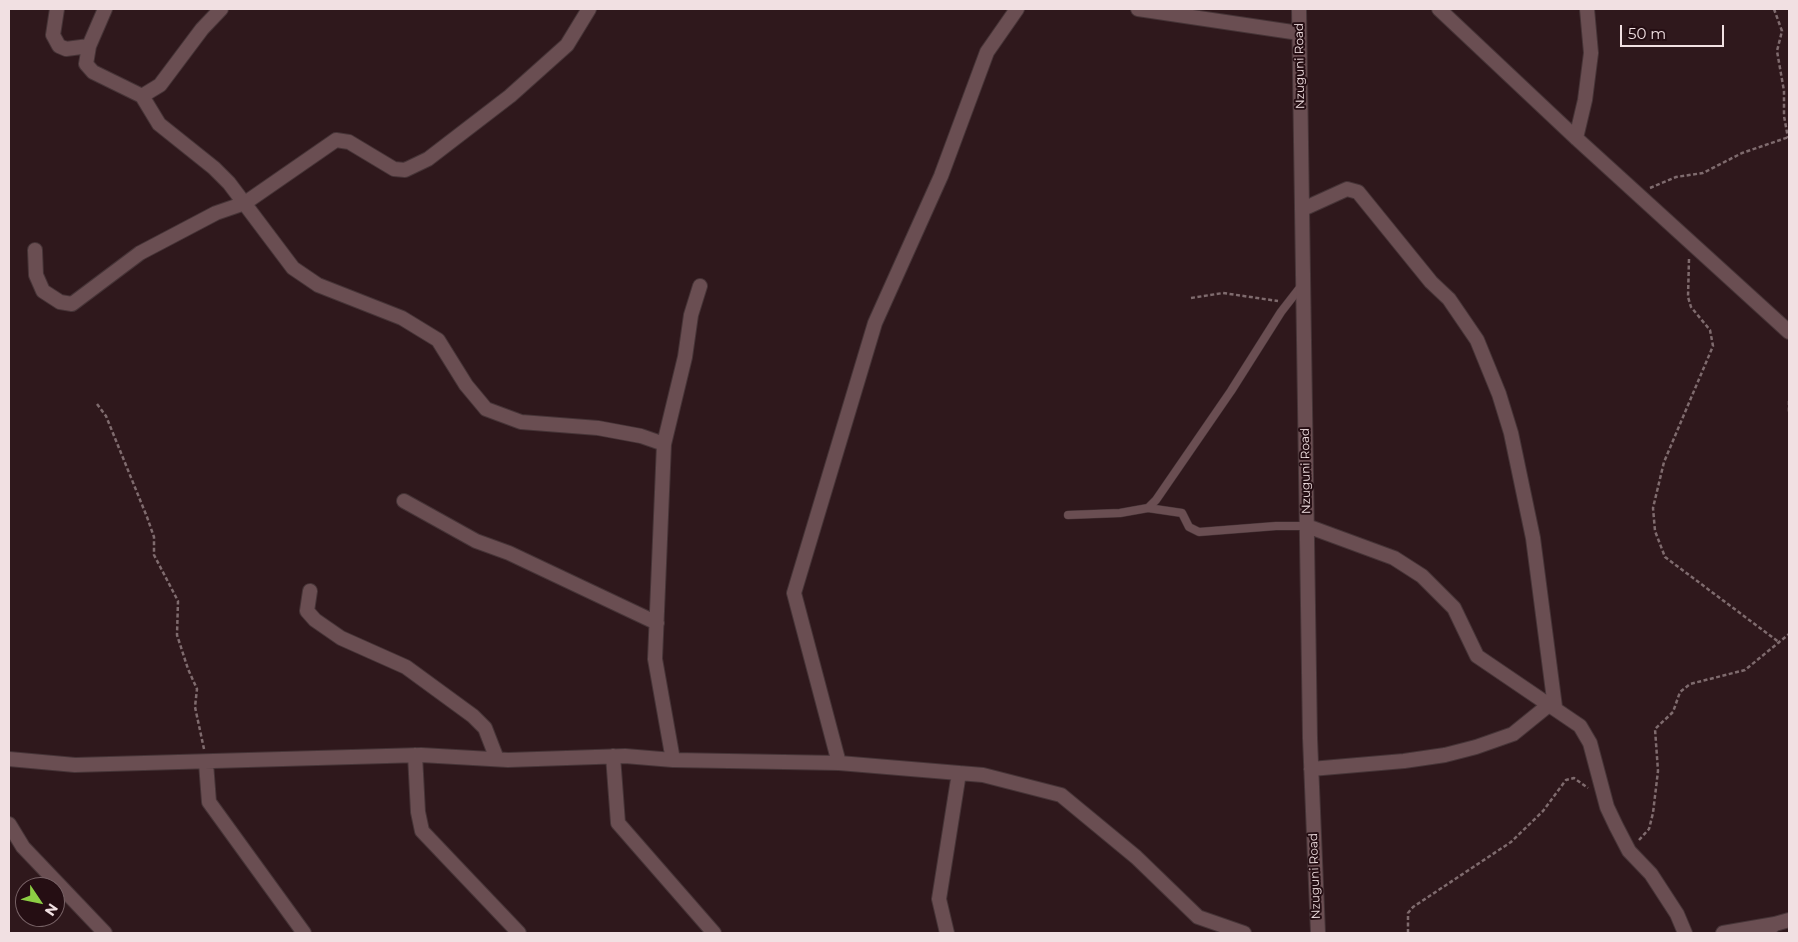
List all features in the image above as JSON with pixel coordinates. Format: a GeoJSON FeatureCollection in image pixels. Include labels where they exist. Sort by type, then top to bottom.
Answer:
{"type":"FeatureCollection","features":[{"type":"Feature","properties":{"kind":"street"},"geometry":{"type":"LineString","coordinates":[[57,9],[53,35],[60,46],[66,49],[89,46]]}},
{"type":"Feature","properties":{"kind":"street"},"geometry":{"type":"LineString","coordinates":[[105,9],[89,46],[86,64],[93,72],[142,96],[159,124],[214,168],[245,202],[288,261],[300,272],[318,285],[402,318],[438,340],[466,385],[486,409],[522,422],[598,428],[641,436],[664,444]]}},
{"type":"Feature","properties":{"kind":"street"},"geometry":{"type":"LineString","coordinates":[[142,96],[160,85],[202,28],[221,9]]}},
{"type":"Feature","properties":{"kind":"street"},"geometry":{"type":"LineString","coordinates":[[35,250],[36,275],[43,291],[60,302],[72,304],[140,253],[208,217],[245,202],[336,140],[349,142],[394,169],[405,170],[428,159],[510,96],[567,45],[588,9]]}},
{"type":"Feature","properties":{"kind":"street"},"geometry":{"type":"LineString","coordinates":[[839,763],[794,593],[875,323],[941,176],[987,52],[1017,9]]}},
{"type":"Feature","properties":{"kind":"street"},"geometry":{"type":"LineString","coordinates":[[1138,9],[1299,33]]}},
{"type":"Feature","properties":{"kind":"street","name":"Nzuguni Road"},"geometry":{"type":"LineString","coordinates":[[1299,9],[1306,526],[1311,769],[1318,933]]}},
{"type":"Feature","properties":{"kind":"street"},"geometry":{"type":"LineString","coordinates":[[1439,9],[1576,138],[1789,332]]}},
{"type":"Feature","properties":{"kind":"street"},"geometry":{"type":"LineString","coordinates":[[1576,138],[1589,73],[1590,10]]}},
{"type":"Feature","properties":{"kind":"street"},"geometry":{"type":"LineString","coordinates":[[1303,209],[1348,189],[1358,192],[1431,282],[1449,299],[1477,340],[1499,394],[1511,433],[1533,538],[1552,705]]}},
{"type":"Feature","properties":{"kind":"street"},"geometry":{"type":"LineString","coordinates":[[673,760],[655,659],[664,444],[685,357],[691,315],[700,286]]}},
{"type":"Feature","properties":{"kind":"street"},"geometry":{"type":"LineString","coordinates":[[404,501],[476,541],[509,553],[657,623]]}},
{"type":"Feature","properties":{"kind":"street"},"geometry":{"type":"LineString","coordinates":[[1306,526],[1394,558],[1422,576],[1454,608],[1477,656],[1552,705],[1580,726],[1590,744],[1606,800],[1629,851],[1651,874],[1677,914],[1685,933]]}},
{"type":"Feature","properties":{"kind":"street"},"geometry":{"type":"LineString","coordinates":[[310,591],[307,611],[315,620],[341,638],[406,667],[473,716],[485,728],[497,759]]}},
{"type":"Feature","properties":{"kind":"street"},"geometry":{"type":"LineString","coordinates":[[1311,769],[1404,761],[1445,755],[1476,747],[1513,734],[1552,705]]}},
{"type":"Feature","properties":{"kind":"street"},"geometry":{"type":"LineString","coordinates":[[415,755],[418,812],[422,831],[519,933]]}},
{"type":"Feature","properties":{"kind":"street"},"geometry":{"type":"LineString","coordinates":[[9,758],[75,765],[415,755],[497,759],[613,756],[673,760],[839,763],[983,775],[1061,795],[1136,857],[1198,917],[1244,933]]}},
{"type":"Feature","properties":{"kind":"street"},"geometry":{"type":"LineString","coordinates":[[613,756],[618,823],[714,933]]}},
{"type":"Feature","properties":{"kind":"street"},"geometry":{"type":"LineString","coordinates":[[206,762],[209,802],[304,933]]}},
{"type":"Feature","properties":{"kind":"street"},"geometry":{"type":"LineString","coordinates":[[947,933],[939,899],[959,773]]}},
{"type":"Feature","properties":{"kind":"street"},"geometry":{"type":"LineString","coordinates":[[9,824],[23,847],[105,933]]}},
{"type":"Feature","properties":{"kind":"street"},"geometry":{"type":"LineString","coordinates":[[1723,933],[1770,929],[1789,920]]}},
{"type":"Feature","properties":{"kind":"lane"},"geometry":{"type":"LineString","coordinates":[[1148,508],[1166,488],[1289,302],[1304,284]]}},
{"type":"Feature","properties":{"kind":"lane"},"geometry":{"type":"LineString","coordinates":[[1068,515],[1120,513],[1148,508],[1182,513],[1189,527],[1199,532],[1276,526],[1306,526]]}},
{"type":"Feature","properties":{"kind":"path"},"geometry":{"type":"LineString","coordinates":[[1638,194],[1676,176],[1703,173],[1742,154],[1788,137],[1784,116],[1784,91],[1777,52],[1782,31],[1774,9]]}},
{"type":"Feature","properties":{"kind":"path"},"geometry":{"type":"LineString","coordinates":[[1689,240],[1688,297],[1691,307],[1710,330],[1713,346],[1664,462],[1653,508],[1655,531],[1666,557],[1780,643]]}},
{"type":"Feature","properties":{"kind":"path"},"geometry":{"type":"LineString","coordinates":[[1191,298],[1223,293],[1289,302]]}},
{"type":"Feature","properties":{"kind":"path"},"geometry":{"type":"LineString","coordinates":[[1789,401],[1789,412]]}},
{"type":"Feature","properties":{"kind":"path"},"geometry":{"type":"LineString","coordinates":[[97,404],[106,416],[147,517],[154,537],[154,555],[178,601],[177,635],[197,689],[195,707],[206,762]]}},
{"type":"Feature","properties":{"kind":"path"},"geometry":{"type":"LineString","coordinates":[[1629,851],[1649,829],[1653,813],[1658,771],[1655,729],[1673,712],[1680,692],[1690,684],[1744,670],[1789,634]]}},
{"type":"Feature","properties":{"kind":"path"},"geometry":{"type":"LineString","coordinates":[[1408,933],[1408,913],[1413,907],[1511,842],[1535,820],[1561,785],[1570,778],[1576,779],[1606,800]]}}]}
